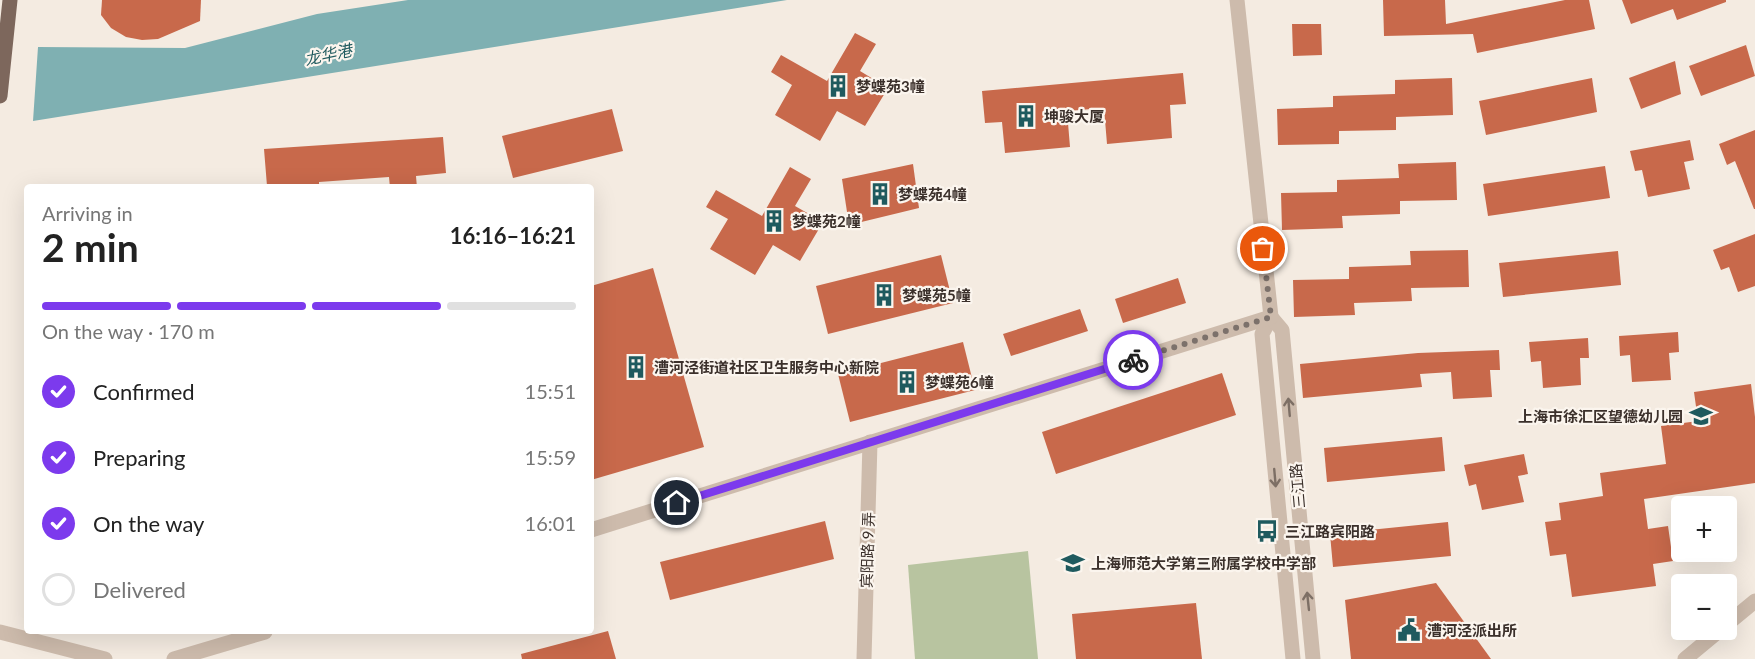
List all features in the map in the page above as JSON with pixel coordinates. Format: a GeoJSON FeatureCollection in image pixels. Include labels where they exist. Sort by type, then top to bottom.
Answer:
{"type":"FeatureCollection","features":[{"type":"Feature","properties":{"kind":"main road"},"geometry":{"type":"LineString","coordinates":[[0,96],[10,0]]}},
{"type":"Feature","properties":{"kind":"street","name":"三江路"},"geometry":{"type":"LineString","coordinates":[[1237,0],[1271,317],[1262,334],[1293,659]]}},
{"type":"Feature","properties":{"kind":"street","name":"三江路"},"geometry":{"type":"LineString","coordinates":[[1271,317],[1282,330],[1313,659]]}},
{"type":"Feature","properties":{"kind":"street"},"geometry":{"type":"LineString","coordinates":[[594,529],[1271,317]]}},
{"type":"Feature","properties":{"kind":"street","name":"宾阳路 9 弄"},"geometry":{"type":"LineString","coordinates":[[864,659],[870,442]]}},
{"type":"Feature","properties":{"kind":"street"},"geometry":{"type":"LineString","coordinates":[[1737,616],[1755,601]]}},
{"type":"Feature","properties":{"kind":"street"},"geometry":{"type":"LineString","coordinates":[[0,632],[105,659]]}},
{"type":"Feature","properties":{"kind":"street"},"geometry":{"type":"LineString","coordinates":[[174,659],[258,634]]}},
{"type":"Feature","properties":{"kind":"street"},"geometry":{"type":"LineString","coordinates":[[1685,659],[1708,640]]}},
{"type":"Feature","properties":{"kind":"green space"},"geometry":{"type":"Polygon","coordinates":[[[1028,551],[1038,659],[915,659],[908,565],[1028,551]]]}},
{"type":"Feature","properties":{"kind":"water","name":"龙华港"},"geometry":{"type":"Polygon","coordinates":[[[408,0],[787,0],[33,121],[38,47],[185,48],[317,14],[408,0]]]}},
{"type":"Feature","properties":{"kind":"building"},"geometry":{"type":"Polygon","coordinates":[[[102,0],[201,0],[200,21],[158,39],[142,40],[126,37],[111,28],[101,15],[102,0]]]}},
{"type":"Feature","properties":{"kind":"building"},"geometry":{"type":"Polygon","coordinates":[[[1383,0],[1445,0],[1446,24],[1565,0],[1589,0],[1595,29],[1477,53],[1473,34],[1384,36],[1383,0]]]}},
{"type":"Feature","properties":{"kind":"building"},"geometry":{"type":"Polygon","coordinates":[[[1622,0],[1726,0],[1726,2],[1677,20],[1673,9],[1631,24],[1622,0]]]}},
{"type":"Feature","properties":{"kind":"building"},"geometry":{"type":"Polygon","coordinates":[[[1292,24],[1321,24],[1322,55],[1293,56],[1292,24]]]}},
{"type":"Feature","properties":{"kind":"building","name":"梦蝶苑3幢"},"geometry":{"type":"Polygon","coordinates":[[[855,33],[876,44],[860,71],[888,88],[865,126],[837,111],[820,141],[775,115],[792,85],[771,72],[781,55],[827,81],[855,33]]]}},
{"type":"Feature","properties":{"kind":"building"},"geometry":{"type":"Polygon","coordinates":[[[1746,45],[1755,76],[1701,96],[1689,66],[1746,45]]]}},
{"type":"Feature","properties":{"kind":"building"},"geometry":{"type":"Polygon","coordinates":[[[1675,61],[1681,94],[1641,109],[1629,78],[1675,61]]]}},
{"type":"Feature","properties":{"kind":"building","name":"坤骏大厦"},"geometry":{"type":"Polygon","coordinates":[[[1183,73],[1186,104],[1170,105],[1172,138],[1107,144],[1104,108],[1067,111],[1070,147],[1005,153],[1002,122],[985,123],[982,91],[1183,73]]]}},
{"type":"Feature","properties":{"kind":"building"},"geometry":{"type":"Polygon","coordinates":[[[1452,78],[1453,115],[1396,117],[1396,130],[1339,131],[1339,144],[1278,145],[1277,109],[1333,107],[1333,96],[1395,94],[1395,80],[1452,78]]]}},
{"type":"Feature","properties":{"kind":"building"},"geometry":{"type":"Polygon","coordinates":[[[1592,78],[1597,112],[1486,135],[1479,101],[1592,78]]]}},
{"type":"Feature","properties":{"kind":"building"},"geometry":{"type":"Polygon","coordinates":[[[612,109],[623,151],[513,178],[502,136],[612,109]]]}},
{"type":"Feature","properties":{"kind":"building"},"geometry":{"type":"Polygon","coordinates":[[[1755,130],[1754,209],[1735,161],[1727,165],[1719,144],[1755,130]]]}},
{"type":"Feature","properties":{"kind":"building"},"geometry":{"type":"Polygon","coordinates":[[[443,137],[446,173],[416,176],[417,184],[390,184],[389,177],[319,182],[319,184],[267,184],[264,149],[443,137]]]}},
{"type":"Feature","properties":{"kind":"building"},"geometry":{"type":"Polygon","coordinates":[[[1690,140],[1694,160],[1684,162],[1690,189],[1648,197],[1642,170],[1635,171],[1630,151],[1690,140]]]}},
{"type":"Feature","properties":{"kind":"building"},"geometry":{"type":"Polygon","coordinates":[[[1456,162],[1457,200],[1400,201],[1400,214],[1342,216],[1343,228],[1282,230],[1281,193],[1337,192],[1337,180],[1399,178],[1398,164],[1456,162]]]}},
{"type":"Feature","properties":{"kind":"building","name":"梦蝶苑4幢"},"geometry":{"type":"Polygon","coordinates":[[[913,164],[919,208],[849,225],[842,179],[913,164]]]}},
{"type":"Feature","properties":{"kind":"building"},"geometry":{"type":"Polygon","coordinates":[[[1605,166],[1610,198],[1488,216],[1483,184],[1605,166]]]}},
{"type":"Feature","properties":{"kind":"building","name":"梦蝶苑2幢"},"geometry":{"type":"Polygon","coordinates":[[[790,167],[811,179],[795,206],[823,222],[800,261],[773,245],[755,275],[710,249],[728,219],[706,207],[716,190],[762,216],[790,167]]]}},
{"type":"Feature","properties":{"kind":"building"},"geometry":{"type":"Polygon","coordinates":[[[1755,234],[1755,286],[1738,292],[1729,267],[1721,270],[1713,250],[1755,234]]]}},
{"type":"Feature","properties":{"kind":"building"},"geometry":{"type":"Polygon","coordinates":[[[1468,250],[1469,287],[1411,288],[1412,301],[1354,303],[1355,315],[1294,317],[1293,280],[1349,279],[1349,267],[1411,265],[1410,251],[1468,250]]]}},
{"type":"Feature","properties":{"kind":"building"},"geometry":{"type":"Polygon","coordinates":[[[1618,251],[1621,285],[1503,297],[1499,263],[1618,251]]]}},
{"type":"Feature","properties":{"kind":"building","name":"梦蝶苑5幢"},"geometry":{"type":"Polygon","coordinates":[[[941,255],[953,303],[828,334],[816,286],[941,255]]]}},
{"type":"Feature","properties":{"kind":"building","name":"漕河泾街道社区卫生服务中心新院"},"geometry":{"type":"Polygon","coordinates":[[[653,268],[704,447],[594,479],[594,285],[653,268]]]}},
{"type":"Feature","properties":{"kind":"building"},"geometry":{"type":"Polygon","coordinates":[[[1178,278],[1186,303],[1123,323],[1115,299],[1178,278]]]}},
{"type":"Feature","properties":{"kind":"building"},"geometry":{"type":"Polygon","coordinates":[[[1080,309],[1088,331],[1011,356],[1003,334],[1080,309]]]}},
{"type":"Feature","properties":{"kind":"building"},"geometry":{"type":"Polygon","coordinates":[[[1678,332],[1679,352],[1669,353],[1671,380],[1632,382],[1630,355],[1620,356],[1619,336],[1678,332]]]}},
{"type":"Feature","properties":{"kind":"building"},"geometry":{"type":"Polygon","coordinates":[[[1588,338],[1589,358],[1580,358],[1581,385],[1543,388],[1541,361],[1531,362],[1529,342],[1588,338]]]}},
{"type":"Feature","properties":{"kind":"building","name":"梦蝶苑6幢"},"geometry":{"type":"Polygon","coordinates":[[[963,342],[975,390],[850,422],[838,374],[963,342]]]}},
{"type":"Feature","properties":{"kind":"building"},"geometry":{"type":"Polygon","coordinates":[[[1499,350],[1500,370],[1490,370],[1492,397],[1453,399],[1451,372],[1420,374],[1422,387],[1303,398],[1300,364],[1418,353],[1499,350]]]}},
{"type":"Feature","properties":{"kind":"building"},"geometry":{"type":"Polygon","coordinates":[[[1222,373],[1236,415],[1056,474],[1042,432],[1222,373]]]}},
{"type":"Feature","properties":{"kind":"building"},"geometry":{"type":"Polygon","coordinates":[[[1751,384],[1755,417],[1755,483],[1644,499],[1648,529],[1668,526],[1671,547],[1671,561],[1653,564],[1656,586],[1572,597],[1566,554],[1550,556],[1545,522],[1561,520],[1559,503],[1603,496],[1600,473],[1666,464],[1661,426],[1698,421],[1694,392],[1751,384]]]}},
{"type":"Feature","properties":{"kind":"building"},"geometry":{"type":"Polygon","coordinates":[[[1442,437],[1445,471],[1327,482],[1324,448],[1442,437]]]}},
{"type":"Feature","properties":{"kind":"building"},"geometry":{"type":"Polygon","coordinates":[[[1524,454],[1528,474],[1518,476],[1524,502],[1482,510],[1476,484],[1469,486],[1464,465],[1524,454]]]}},
{"type":"Feature","properties":{"kind":"building"},"geometry":{"type":"Polygon","coordinates":[[[825,521],[834,559],[670,600],[660,562],[825,521]]]}},
{"type":"Feature","properties":{"kind":"building"},"geometry":{"type":"Polygon","coordinates":[[[1448,522],[1451,556],[1333,567],[1330,534],[1448,522]]]}},
{"type":"Feature","properties":{"kind":"building","name":"漕河泾派出所"},"geometry":{"type":"Polygon","coordinates":[[[1436,583],[1491,659],[1351,659],[1345,600],[1436,583]]]}},
{"type":"Feature","properties":{"kind":"building"},"geometry":{"type":"Polygon","coordinates":[[[1196,603],[1202,659],[1076,659],[1072,614],[1196,603]]]}},
{"type":"Feature","properties":{"kind":"building"},"geometry":{"type":"Polygon","coordinates":[[[608,631],[616,659],[522,659],[521,654],[608,631]]]}},
{"type":"Feature","properties":{"kind":"way so far"},"geometry":{"type":"LineString","coordinates":[[1133,360],[1271,317],[1263,249]]}},
{"type":"Feature","properties":{"kind":"place","name":"梦蝶苑3幢"},"geometry":{"type":"Point","coordinates":[838,86]}},
{"type":"Feature","properties":{"kind":"place","name":"坤骏大厦"},"geometry":{"type":"Point","coordinates":[1026,116]}},
{"type":"Feature","properties":{"kind":"place","name":"梦蝶苑4幢"},"geometry":{"type":"Point","coordinates":[880,194]}},
{"type":"Feature","properties":{"kind":"place","name":"梦蝶苑2幢"},"geometry":{"type":"Point","coordinates":[774,221]}},
{"type":"Feature","properties":{"kind":"place","name":"梦蝶苑5幢"},"geometry":{"type":"Point","coordinates":[884,295]}},
{"type":"Feature","properties":{"kind":"place","name":"漕河泾街道社区卫生服务中心新院"},"geometry":{"type":"Point","coordinates":[636,367]}},
{"type":"Feature","properties":{"kind":"place","name":"梦蝶苑6幢"},"geometry":{"type":"Point","coordinates":[907,382]}},
{"type":"Feature","properties":{"kind":"place","name":"上海市徐汇区望德幼儿园"},"geometry":{"type":"Point","coordinates":[1701,416]}},
{"type":"Feature","properties":{"kind":"place","name":"三江路宾阳路"},"geometry":{"type":"Point","coordinates":[1267,531]}},
{"type":"Feature","properties":{"kind":"place","name":"上海师范大学第三附属学校中学部"},"geometry":{"type":"Point","coordinates":[1073,563]}},
{"type":"Feature","properties":{"kind":"place","name":"漕河泾派出所"},"geometry":{"type":"Point","coordinates":[1409,630]}},
{"type":"Feature","properties":{"kind":"route"},"geometry":{"type":"LineString","coordinates":[[677,503],[1133,360]]}}]}
